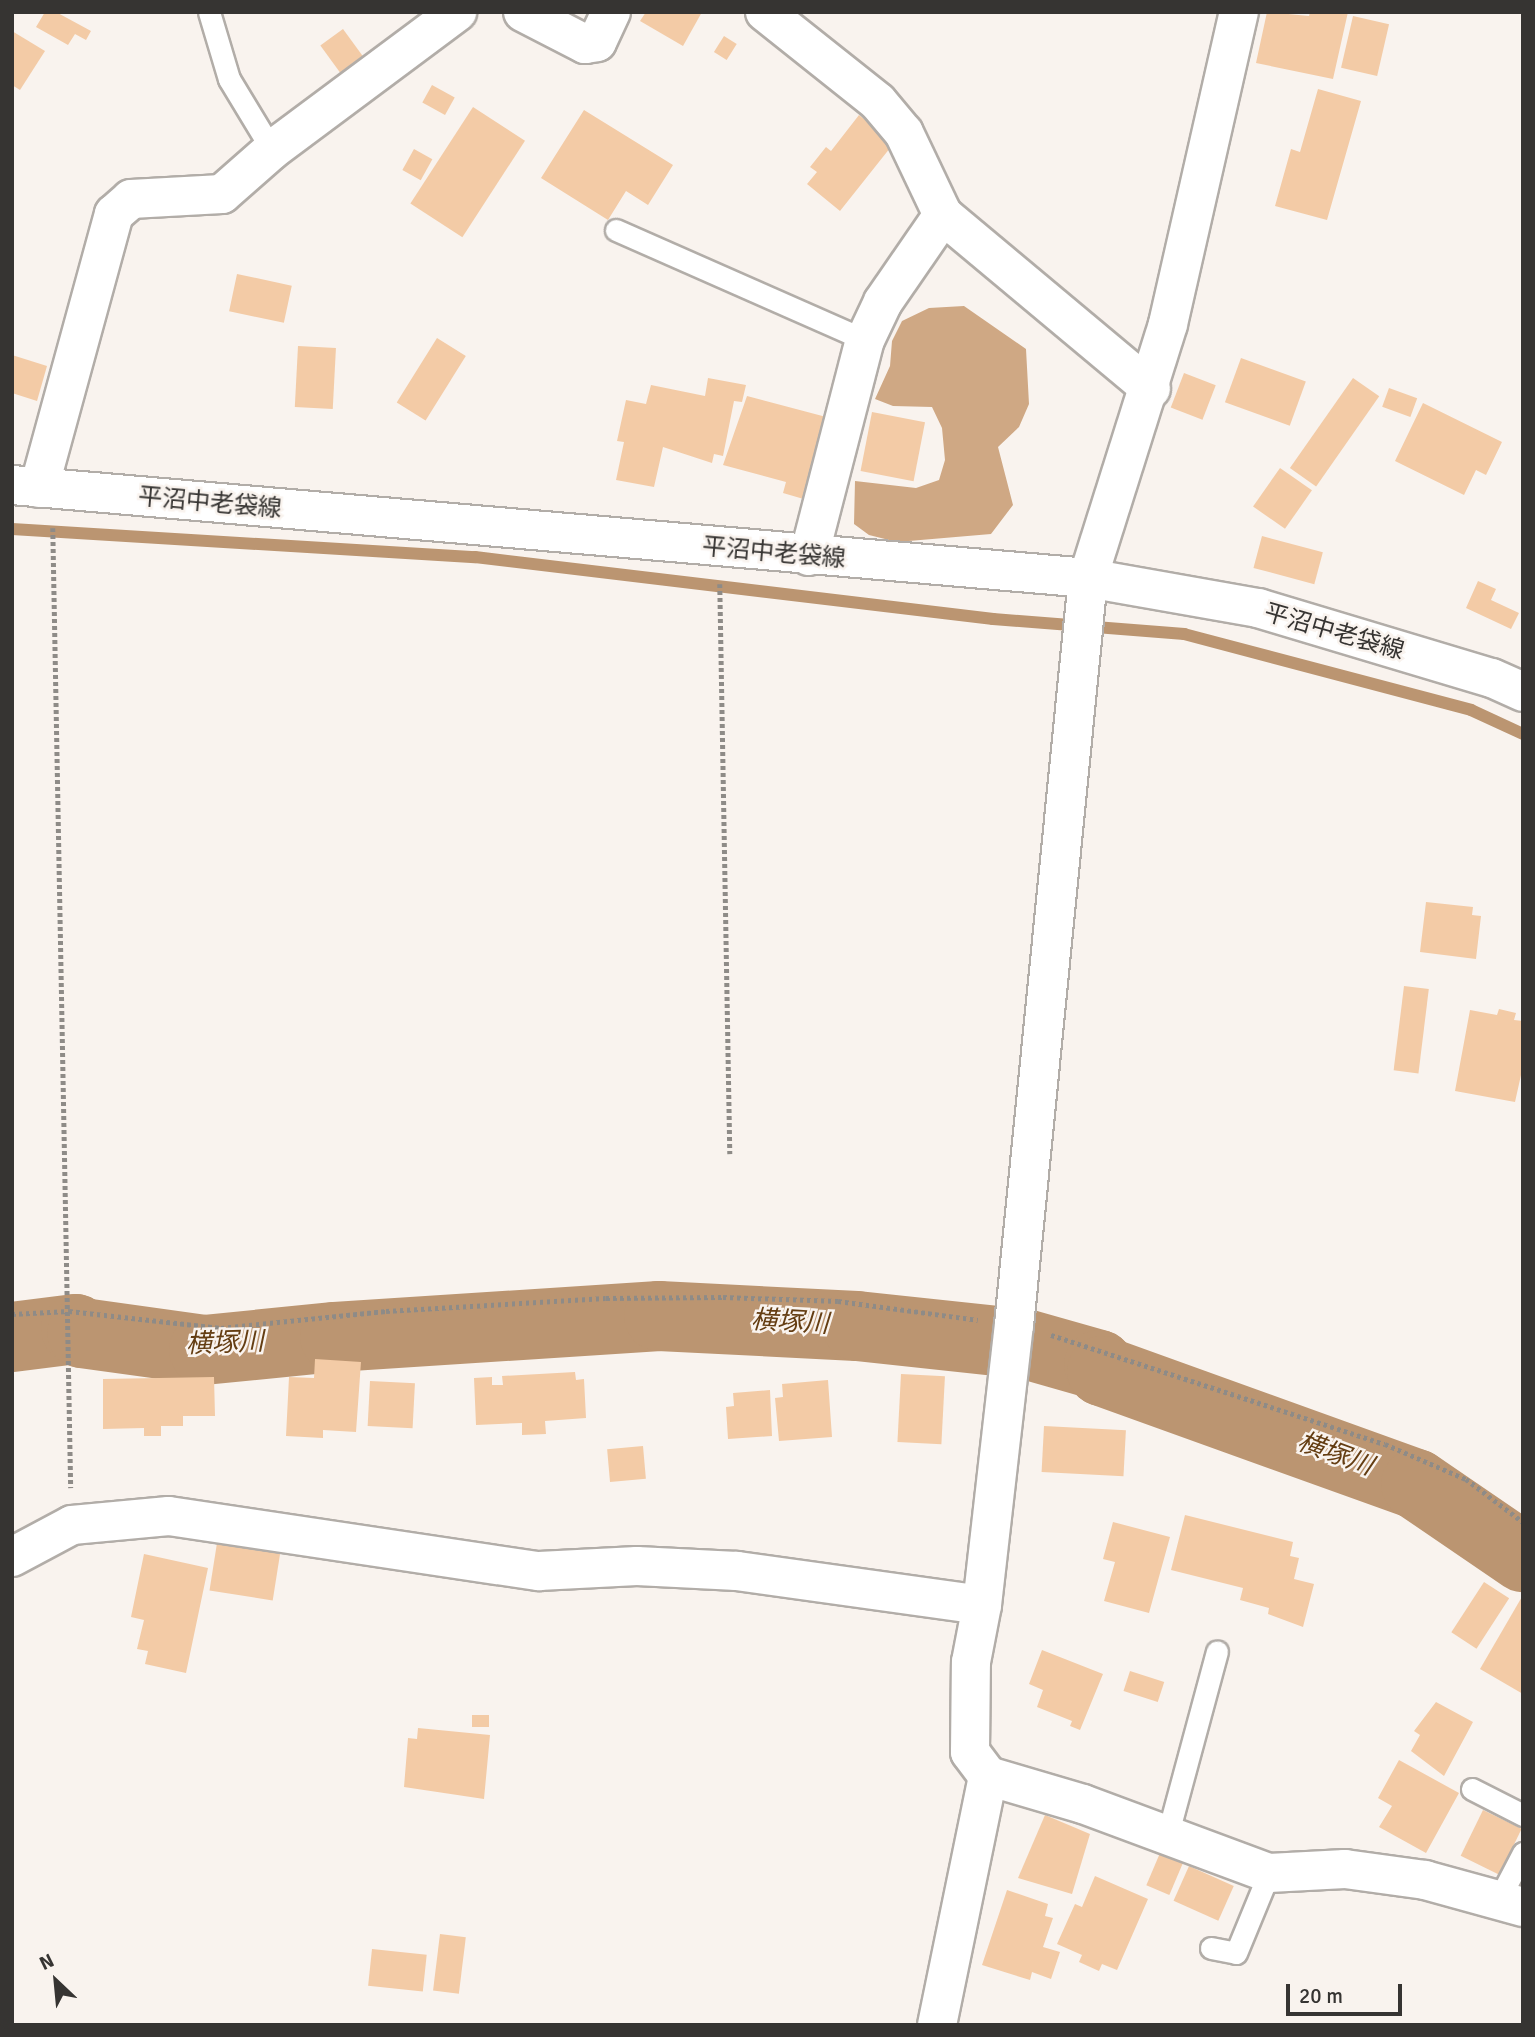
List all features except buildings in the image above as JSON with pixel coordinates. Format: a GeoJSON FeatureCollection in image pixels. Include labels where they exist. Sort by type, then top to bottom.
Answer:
{"type":"FeatureCollection","features":[{"type":"Feature","properties":{"kind":"street"},"geometry":{"type":"LineString","coordinates":[[35,487],[114,214],[131,199],[222,194],[272,150],[457,12]]}},
{"type":"Feature","properties":{"kind":"street"},"geometry":{"type":"LineString","coordinates":[[523,12],[585,44],[597,42],[611,12]]}},
{"type":"Feature","properties":{"kind":"street"},"geometry":{"type":"LineString","coordinates":[[765,12],[878,102],[904,133],[943,215],[1151,389]]}},
{"type":"Feature","properties":{"kind":"street"},"geometry":{"type":"LineString","coordinates":[[1239,12],[1151,389],[1088,578],[1014,1325],[982,1605],[971,1662],[967,1726],[970,1752],[988,1776],[1168,1833],[1269,1873],[1345,1868],[1511,1902]]}},
{"type":"Feature","properties":{"kind":"street"},"geometry":{"type":"LineString","coordinates":[[809,556],[865,340],[883,302],[943,215]]}},
{"type":"Feature","properties":{"kind":"street","name":"平沼中老袋線"},"geometry":{"type":"LineString","coordinates":[[35,487],[719,549],[1088,578],[1258,608],[1492,678],[1523,692]]}},
{"type":"Feature","properties":{"kind":"street"},"geometry":{"type":"LineString","coordinates":[[12,1557],[72,1525],[169,1516],[539,1571],[637,1566],[737,1571],[982,1605]]}},
{"type":"Feature","properties":{"kind":"street"},"geometry":{"type":"LineString","coordinates":[[937,2025],[988,1776]]}},
{"type":"Feature","properties":{"kind":"lane"},"geometry":{"type":"LineString","coordinates":[[209,12],[229,79],[272,150]]}},
{"type":"Feature","properties":{"kind":"lane"},"geometry":{"type":"LineString","coordinates":[[615,230],[865,340]]}},
{"type":"Feature","properties":{"kind":"lane"},"geometry":{"type":"LineString","coordinates":[[1168,1833],[1217,1652]]}},
{"type":"Feature","properties":{"kind":"lane"},"geometry":{"type":"LineString","coordinates":[[1472,1789],[1523,1815]]}},
{"type":"Feature","properties":{"kind":"lane"},"geometry":{"type":"LineString","coordinates":[[1511,1902],[1523,1853]]}},
{"type":"Feature","properties":{"kind":"lane"},"geometry":{"type":"LineString","coordinates":[[1211,1948],[1236,1953],[1269,1873]]}},
{"type":"Feature","properties":{"kind":"path"},"geometry":{"type":"LineString","coordinates":[[35,487],[69,1311],[72,1525]]}},
{"type":"Feature","properties":{"kind":"path"},"geometry":{"type":"LineString","coordinates":[[719,549],[730,1154]]}},
{"type":"Feature","properties":{"kind":"path"},"geometry":{"type":"LineString","coordinates":[[12,1314],[69,1311],[221,1328],[386,1311],[606,1298],[723,1297],[838,1301],[1014,1325],[1125,1356],[1385,1444],[1466,1479],[1523,1522]]}},
{"type":"Feature","properties":{"kind":"shaded area"},"geometry":{"type":"Polygon","coordinates":[[[964,306],[1026,349],[1029,404],[1019,427],[998,447],[1013,505],[991,534],[897,542],[869,535],[854,524],[855,481],[916,488],[939,480],[945,460],[942,428],[932,407],[893,406],[875,399],[890,366],[892,341],[902,321],[929,308],[964,306]]]}},
{"type":"Feature","properties":{"kind":"waterway"},"geometry":{"type":"LineString","coordinates":[[12,529],[475,557],[993,619],[1184,634],[1471,710],[1523,734]]}},
{"type":"Feature","properties":{"kind":"waterway","name":"横塚川"},"geometry":{"type":"LineString","coordinates":[[12,1337],[76,1329],[82,1333],[204,1350],[335,1337],[659,1316],[857,1326],[1025,1344],[1099,1365],[1102,1371],[1416,1484],[1523,1557]]}}]}
